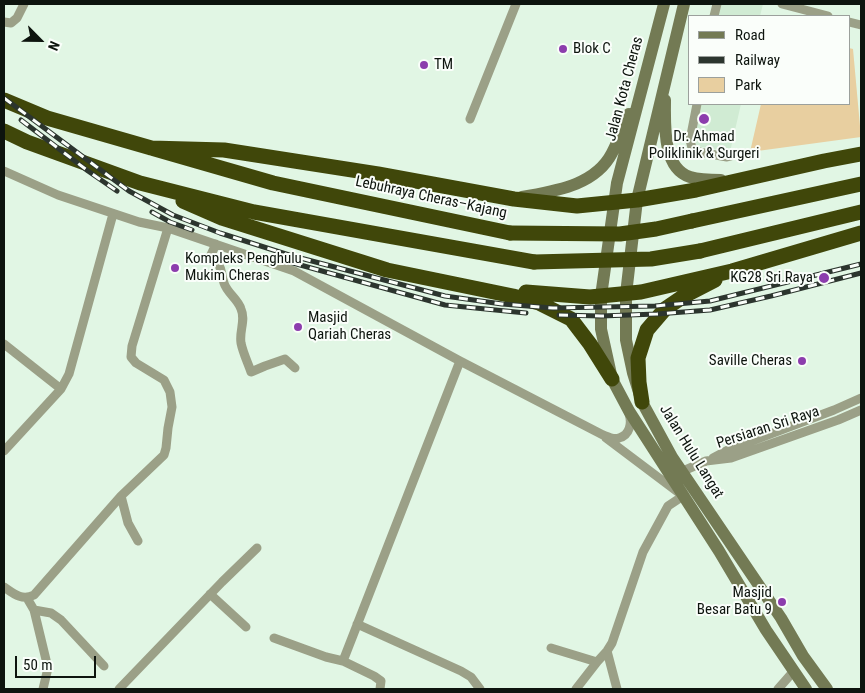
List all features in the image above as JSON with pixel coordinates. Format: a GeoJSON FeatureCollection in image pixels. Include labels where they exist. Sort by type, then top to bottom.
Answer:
{"type":"FeatureCollection","features":[{"type":"Feature","properties":{"kind":"highway","name":"Lebuhraya Cheras–Kajang"},"geometry":{"type":"LineString","coordinates":[[4,100],[47,118],[273,183],[510,233],[620,234],[656,229],[861,184]]}},
{"type":"Feature","properties":{"kind":"highway"},"geometry":{"type":"LineString","coordinates":[[4,131],[27,142],[140,183],[222,218],[387,270],[539,303],[571,319],[612,378]]}},
{"type":"Feature","properties":{"kind":"highway"},"geometry":{"type":"LineString","coordinates":[[151,148],[224,150],[378,174],[514,199],[577,206],[637,200],[696,190],[861,154]]}},
{"type":"Feature","properties":{"kind":"highway"},"geometry":{"type":"LineString","coordinates":[[140,183],[254,212],[534,262],[651,259],[700,251],[861,212]]}},
{"type":"Feature","properties":{"kind":"highway"},"geometry":{"type":"LineString","coordinates":[[479,289],[590,297],[641,292],[732,271],[861,233]]}},
{"type":"Feature","properties":{"kind":"highway"},"geometry":{"type":"LineString","coordinates":[[642,402],[638,358],[647,330],[665,309],[684,296],[705,287],[732,271]]}},
{"type":"Feature","properties":{"kind":"main road","name":"Jalan Kota Cheras"},"geometry":{"type":"LineString","coordinates":[[614,202],[617,183],[664,4]]}},
{"type":"Feature","properties":{"kind":"main road"},"geometry":{"type":"LineString","coordinates":[[637,200],[684,4]]}},
{"type":"Feature","properties":{"kind":"main road"},"geometry":{"type":"LineString","coordinates":[[514,199],[574,185],[600,169],[612,155],[645,75]]}},
{"type":"Feature","properties":{"kind":"main road"},"geometry":{"type":"LineString","coordinates":[[666,78],[666,141],[674,164],[689,177],[707,180],[738,180]]}},
{"type":"Feature","properties":{"kind":"main road","name":"Jalan Hulu Langat"},"geometry":{"type":"LineString","coordinates":[[637,200],[626,294],[626,340],[642,402],[672,457],[781,618],[803,656],[827,689]]}},
{"type":"Feature","properties":{"kind":"main road","name":"Jalan Hulu Langat"},"geometry":{"type":"LineString","coordinates":[[614,202],[601,296],[601,329],[612,378],[628,411],[714,544],[766,630],[806,689]]}},
{"type":"Feature","properties":{"kind":"street"},"geometry":{"type":"LineString","coordinates":[[8,23],[17,18],[24,4]]}},
{"type":"Feature","properties":{"kind":"street"},"geometry":{"type":"LineString","coordinates":[[470,119],[516,4]]}},
{"type":"Feature","properties":{"kind":"street"},"geometry":{"type":"LineString","coordinates":[[782,4],[824,15]]}},
{"type":"Feature","properties":{"kind":"street"},"geometry":{"type":"LineString","coordinates":[[697,105],[690,140],[692,148],[699,152],[731,156]]}},
{"type":"Feature","properties":{"kind":"street"},"geometry":{"type":"LineString","coordinates":[[4,171],[58,196],[139,222],[168,228],[294,271],[603,435],[683,496],[668,506],[643,552],[608,651],[576,689]]}},
{"type":"Feature","properties":{"kind":"street"},"geometry":{"type":"LineString","coordinates":[[4,452],[61,389],[69,374],[113,214]]}},
{"type":"Feature","properties":{"kind":"street"},"geometry":{"type":"LineString","coordinates":[[4,587],[17,596],[27,598],[34,595],[121,496],[164,455],[172,407],[170,392],[164,380],[136,363],[131,357],[132,346],[168,228]]}},
{"type":"Feature","properties":{"kind":"street"},"geometry":{"type":"LineString","coordinates":[[216,244],[210,258],[219,264],[224,284],[241,307],[244,317],[241,342],[251,372],[285,359],[295,368]]}},
{"type":"Feature","properties":{"kind":"street"},"geometry":{"type":"LineString","coordinates":[[4,344],[61,389]]}},
{"type":"Feature","properties":{"kind":"street"},"geometry":{"type":"LineString","coordinates":[[343,661],[460,360]]}},
{"type":"Feature","properties":{"kind":"street","name":"Persiaran Sri Raya"},"geometry":{"type":"LineString","coordinates":[[683,471],[745,443],[861,398]]}},
{"type":"Feature","properties":{"kind":"street","name":"Persiaran Sri Raya"},"geometry":{"type":"LineString","coordinates":[[706,461],[731,458],[831,423],[861,410]]}},
{"type":"Feature","properties":{"kind":"street"},"geometry":{"type":"LineString","coordinates":[[603,435],[621,438],[628,431],[631,421],[628,411]]}},
{"type":"Feature","properties":{"kind":"street"},"geometry":{"type":"LineString","coordinates":[[121,496],[128,523],[138,541]]}},
{"type":"Feature","properties":{"kind":"street"},"geometry":{"type":"LineString","coordinates":[[119,689],[257,548]]}},
{"type":"Feature","properties":{"kind":"street"},"geometry":{"type":"LineString","coordinates":[[210,594],[246,627]]}},
{"type":"Feature","properties":{"kind":"street"},"geometry":{"type":"LineString","coordinates":[[27,598],[34,610],[48,668],[43,689]]}},
{"type":"Feature","properties":{"kind":"street"},"geometry":{"type":"LineString","coordinates":[[34,610],[51,613],[61,620],[104,666]]}},
{"type":"Feature","properties":{"kind":"street"},"geometry":{"type":"LineString","coordinates":[[357,624],[461,671],[471,677],[480,689]]}},
{"type":"Feature","properties":{"kind":"street"},"geometry":{"type":"LineString","coordinates":[[274,638],[326,657],[343,661],[374,676],[381,682],[380,689]]}},
{"type":"Feature","properties":{"kind":"street"},"geometry":{"type":"LineString","coordinates":[[552,648],[597,662]]}},
{"type":"Feature","properties":{"kind":"street"},"geometry":{"type":"LineString","coordinates":[[608,651],[617,689]]}},
{"type":"Feature","properties":{"kind":"street"},"geometry":{"type":"LineString","coordinates":[[778,689],[793,672]]}},
{"type":"Feature","properties":{"kind":"shaded area"},"geometry":{"type":"Polygon","coordinates":[[[721,4],[763,4],[760,15],[718,15],[721,4]]]}},
{"type":"Feature","properties":{"kind":"shaded area"},"geometry":{"type":"Polygon","coordinates":[[[701,105],[741,105],[730,152],[697,146],[693,140],[701,105]]]}},
{"type":"Feature","properties":{"kind":"green space"},"geometry":{"type":"Polygon","coordinates":[[[850,48],[853,49],[861,137],[750,152],[761,105],[850,105],[850,48]]]}},
{"type":"Feature","properties":{"kind":"railway"},"geometry":{"type":"LineString","coordinates":[[4,98],[129,191],[173,215],[220,233],[289,255],[445,296],[502,304],[553,308],[655,306],[710,301],[861,264]]}},
{"type":"Feature","properties":{"kind":"railway"},"geometry":{"type":"LineString","coordinates":[[21,120],[117,191]]}},
{"type":"Feature","properties":{"kind":"railway"},"geometry":{"type":"LineString","coordinates":[[152,212],[170,222],[192,230]]}},
{"type":"Feature","properties":{"kind":"railway"},"geometry":{"type":"LineString","coordinates":[[275,258],[445,305],[526,313]]}},
{"type":"Feature","properties":{"kind":"railway"},"geometry":{"type":"LineString","coordinates":[[559,315],[601,316],[710,310],[861,273]]}},
{"type":"Feature","properties":{"kind":"place","name":"Blok C"},"geometry":{"type":"Point","coordinates":[563,49]}},
{"type":"Feature","properties":{"kind":"place","name":"TM"},"geometry":{"type":"Point","coordinates":[424,65]}},
{"type":"Feature","properties":{"kind":"place","name":"Dr. Ahmad Poliklinik & Surgeri"},"geometry":{"type":"Point","coordinates":[704,119]}},
{"type":"Feature","properties":{"kind":"place","name":"Kompleks Penghulu Mukim Cheras"},"geometry":{"type":"Point","coordinates":[175,268]}},
{"type":"Feature","properties":{"kind":"place","name":"KG28 Sri Raya"},"geometry":{"type":"Point","coordinates":[824,278]}},
{"type":"Feature","properties":{"kind":"place","name":"Masjid Qariah Cheras"},"geometry":{"type":"Point","coordinates":[298,327]}},
{"type":"Feature","properties":{"kind":"place","name":"Saville Cheras"},"geometry":{"type":"Point","coordinates":[802,361]}},
{"type":"Feature","properties":{"kind":"place","name":"Masjid Besar Batu 9"},"geometry":{"type":"Point","coordinates":[782,602]}}]}
